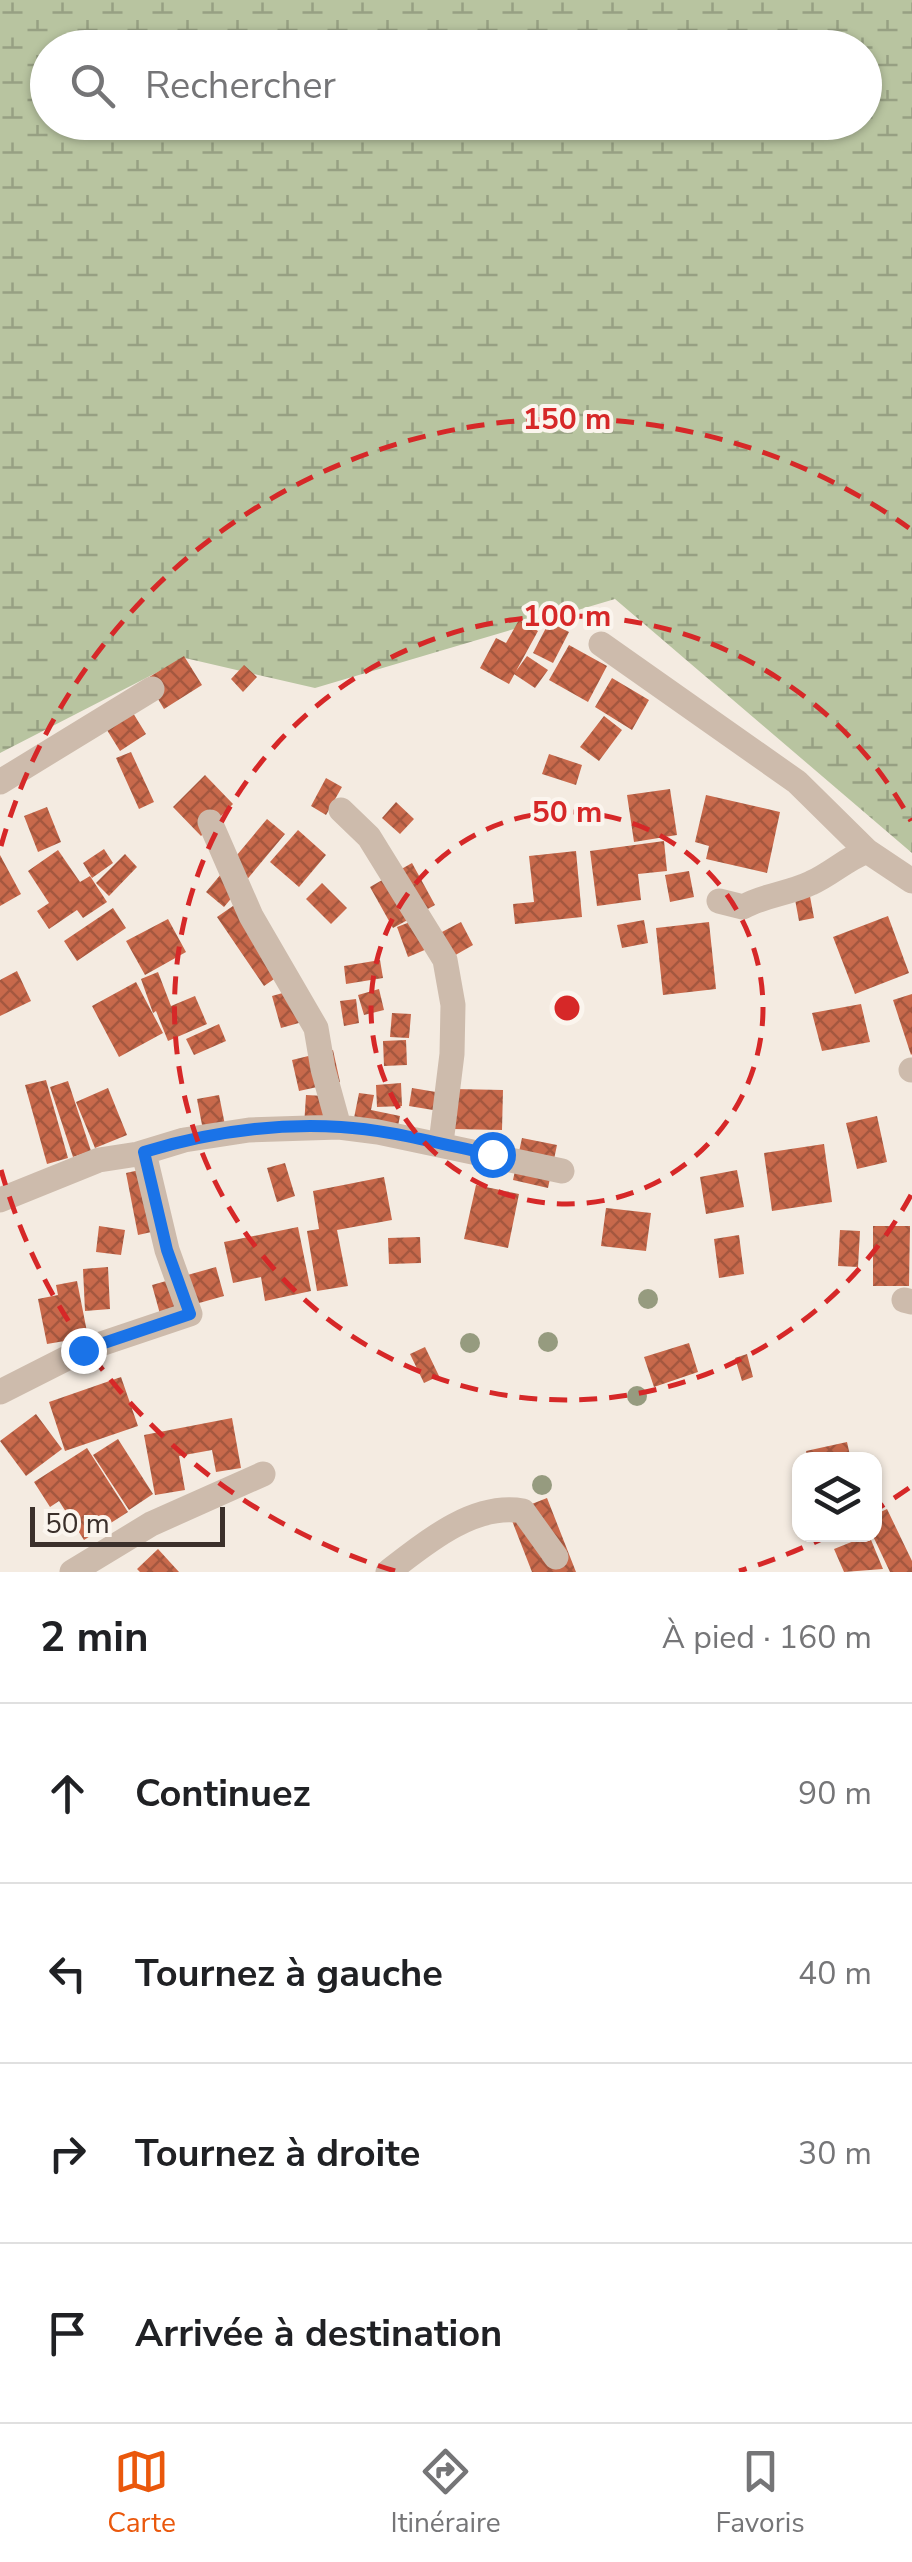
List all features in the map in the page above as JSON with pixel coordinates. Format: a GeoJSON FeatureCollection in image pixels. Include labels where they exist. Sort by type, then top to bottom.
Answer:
{"type":"FeatureCollection","features":[{"type":"Feature","properties":{"kind":"street"},"geometry":{"type":"LineString","coordinates":[[602,644],[797,782],[867,851],[912,881]]}},
{"type":"Feature","properties":{"kind":"street"},"geometry":{"type":"LineString","coordinates":[[0,782],[152,689]]}},
{"type":"Feature","properties":{"kind":"street"},"geometry":{"type":"LineString","coordinates":[[341,810],[369,837],[445,960],[452,1005],[452,1054],[441,1143]]}},
{"type":"Feature","properties":{"kind":"street"},"geometry":{"type":"LineString","coordinates":[[210,822],[251,916],[316,1028],[322,1068],[339,1127]]}},
{"type":"Feature","properties":{"kind":"street"},"geometry":{"type":"LineString","coordinates":[[719,902],[742,907],[760,897],[811,884],[847,859],[867,851]]}},
{"type":"Feature","properties":{"kind":"street"},"geometry":{"type":"LineString","coordinates":[[0,1200],[98,1160],[249,1130],[339,1127],[441,1143],[562,1171]]}},
{"type":"Feature","properties":{"kind":"street"},"geometry":{"type":"LineString","coordinates":[[0,1392],[83,1350],[190,1314],[167,1250],[144,1152]]}},
{"type":"Feature","properties":{"kind":"street"},"geometry":{"type":"LineString","coordinates":[[72,1572],[152,1524],[263,1474]]}},
{"type":"Feature","properties":{"kind":"street"},"geometry":{"type":"LineString","coordinates":[[388,1572],[474,1516],[503,1508],[523,1511],[556,1557]]}},
{"type":"Feature","properties":{"kind":"green space"},"geometry":{"type":"Polygon","coordinates":[[[0,0],[912,0],[912,853],[615,599],[315,688],[185,658],[0,753],[0,0]]]}},
{"type":"Feature","properties":{"kind":"building"},"geometry":{"type":"Polygon","coordinates":[[[519,620],[538,631],[509,684],[480,668],[496,638],[506,643],[519,620]]]}},
{"type":"Feature","properties":{"kind":"building"},"geometry":{"type":"Polygon","coordinates":[[[549,622],[569,632],[553,663],[533,653],[549,622]]]}},
{"type":"Feature","properties":{"kind":"building"},"geometry":{"type":"Polygon","coordinates":[[[569,645],[607,666],[588,702],[549,680],[569,645]]]}},
{"type":"Feature","properties":{"kind":"building"},"geometry":{"type":"Polygon","coordinates":[[[184,656],[202,685],[164,709],[146,679],[184,656]]]}},
{"type":"Feature","properties":{"kind":"building"},"geometry":{"type":"Polygon","coordinates":[[[527,656],[548,670],[535,688],[514,674],[527,656]]]}},
{"type":"Feature","properties":{"kind":"building"},"geometry":{"type":"Polygon","coordinates":[[[244,665],[257,677],[243,692],[231,679],[244,665]]]}},
{"type":"Feature","properties":{"kind":"building"},"geometry":{"type":"Polygon","coordinates":[[[612,678],[649,700],[632,730],[595,707],[612,678]]]}},
{"type":"Feature","properties":{"kind":"building"},"geometry":{"type":"Polygon","coordinates":[[[128,705],[146,734],[120,751],[102,722],[128,705]]]}},
{"type":"Feature","properties":{"kind":"building"},"geometry":{"type":"Polygon","coordinates":[[[604,716],[622,730],[599,761],[580,747],[604,716]]]}},
{"type":"Feature","properties":{"kind":"building"},"geometry":{"type":"Polygon","coordinates":[[[131,752],[154,802],[139,809],[116,758],[131,752]]]}},
{"type":"Feature","properties":{"kind":"building"},"geometry":{"type":"Polygon","coordinates":[[[549,754],[582,765],[576,785],[542,774],[549,754]]]}},
{"type":"Feature","properties":{"kind":"building"},"geometry":{"type":"Polygon","coordinates":[[[205,775],[233,804],[201,836],[173,807],[205,775]]]}},
{"type":"Feature","properties":{"kind":"building"},"geometry":{"type":"Polygon","coordinates":[[[326,778],[342,787],[326,815],[311,806],[326,778]]]}},
{"type":"Feature","properties":{"kind":"building"},"geometry":{"type":"Polygon","coordinates":[[[670,789],[677,835],[634,842],[627,795],[670,789]]]}},
{"type":"Feature","properties":{"kind":"building"},"geometry":{"type":"Polygon","coordinates":[[[706,795],[780,812],[767,873],[706,859],[709,846],[695,842],[706,795]]]}},
{"type":"Feature","properties":{"kind":"building"},"geometry":{"type":"Polygon","coordinates":[[[396,802],[414,819],[400,834],[382,818],[396,802]]]}},
{"type":"Feature","properties":{"kind":"building"},"geometry":{"type":"Polygon","coordinates":[[[47,807],[61,842],[38,852],[24,816],[47,807]]]}},
{"type":"Feature","properties":{"kind":"building"},"geometry":{"type":"Polygon","coordinates":[[[267,819],[285,834],[224,907],[206,892],[267,819]]]}},
{"type":"Feature","properties":{"kind":"building"},"geometry":{"type":"Polygon","coordinates":[[[298,830],[326,855],[299,887],[270,862],[298,830]]]}},
{"type":"Feature","properties":{"kind":"building"},"geometry":{"type":"Polygon","coordinates":[[[664,841],[667,871],[638,874],[641,900],[597,906],[590,851],[664,841]]]}},
{"type":"Feature","properties":{"kind":"building"},"geometry":{"type":"Polygon","coordinates":[[[104,849],[113,863],[92,878],[83,863],[104,849]]]}},
{"type":"Feature","properties":{"kind":"building"},"geometry":{"type":"Polygon","coordinates":[[[58,850],[80,882],[90,876],[107,902],[83,918],[77,910],[49,929],[37,911],[49,903],[28,871],[58,850]]]}},
{"type":"Feature","properties":{"kind":"building"},"geometry":{"type":"Polygon","coordinates":[[[576,851],[582,917],[515,924],[513,904],[534,902],[529,856],[576,851]]]}},
{"type":"Feature","properties":{"kind":"building"},"geometry":{"type":"Polygon","coordinates":[[[125,854],[137,867],[109,896],[96,883],[125,854]]]}},
{"type":"Feature","properties":{"kind":"building"},"geometry":{"type":"Polygon","coordinates":[[[0,855],[21,894],[0,906],[0,855]]]}},
{"type":"Feature","properties":{"kind":"building"},"geometry":{"type":"Polygon","coordinates":[[[412,863],[435,905],[393,928],[370,887],[412,863]]]}},
{"type":"Feature","properties":{"kind":"building"},"geometry":{"type":"Polygon","coordinates":[[[689,871],[694,897],[670,902],[665,875],[689,871]]]}},
{"type":"Feature","properties":{"kind":"building"},"geometry":{"type":"Polygon","coordinates":[[[322,883],[347,908],[331,924],[306,899],[322,883]]]}},
{"type":"Feature","properties":{"kind":"building"},"geometry":{"type":"Polygon","coordinates":[[[809,891],[814,918],[799,921],[794,894],[809,891]]]}},
{"type":"Feature","properties":{"kind":"building"},"geometry":{"type":"Polygon","coordinates":[[[246,897],[293,966],[264,986],[217,917],[246,897]]]}},
{"type":"Feature","properties":{"kind":"building"},"geometry":{"type":"Polygon","coordinates":[[[113,908],[126,928],[77,961],[64,941],[113,908]]]}},
{"type":"Feature","properties":{"kind":"building"},"geometry":{"type":"Polygon","coordinates":[[[888,916],[909,973],[855,994],[833,937],[888,916]]]}},
{"type":"Feature","properties":{"kind":"building"},"geometry":{"type":"Polygon","coordinates":[[[423,917],[434,946],[408,957],[397,927],[423,917]]]}},
{"type":"Feature","properties":{"kind":"building"},"geometry":{"type":"Polygon","coordinates":[[[168,919],[186,952],[145,975],[126,941],[168,919]]]}},
{"type":"Feature","properties":{"kind":"building"},"geometry":{"type":"Polygon","coordinates":[[[644,920],[648,943],[622,948],[617,925],[644,920]]]}},
{"type":"Feature","properties":{"kind":"building"},"geometry":{"type":"Polygon","coordinates":[[[461,922],[473,945],[452,957],[440,933],[461,922]]]}},
{"type":"Feature","properties":{"kind":"building"},"geometry":{"type":"Polygon","coordinates":[[[709,922],[716,989],[663,995],[656,928],[709,922]]]}},
{"type":"Feature","properties":{"kind":"building"},"geometry":{"type":"Polygon","coordinates":[[[380,960],[383,978],[346,984],[344,966],[380,960]]]}},
{"type":"Feature","properties":{"kind":"building"},"geometry":{"type":"Polygon","coordinates":[[[17,971],[31,1001],[0,1016],[0,980],[17,971]]]}},
{"type":"Feature","properties":{"kind":"building"},"geometry":{"type":"Polygon","coordinates":[[[158,972],[171,1006],[195,996],[207,1024],[168,1041],[141,979],[158,972]]]}},
{"type":"Feature","properties":{"kind":"building"},"geometry":{"type":"Polygon","coordinates":[[[136,982],[163,1033],[119,1057],[92,1006],[136,982]]]}},
{"type":"Feature","properties":{"kind":"building"},"geometry":{"type":"Polygon","coordinates":[[[304,987],[313,1019],[281,1028],[272,996],[304,987]]]}},
{"type":"Feature","properties":{"kind":"building"},"geometry":{"type":"Polygon","coordinates":[[[379,989],[384,1010],[364,1015],[358,995],[379,989]]]}},
{"type":"Feature","properties":{"kind":"building"},"geometry":{"type":"Polygon","coordinates":[[[912,994],[912,1054],[911,1055],[893,1000],[912,994]]]}},
{"type":"Feature","properties":{"kind":"building"},"geometry":{"type":"Polygon","coordinates":[[[356,999],[359,1023],[344,1026],[340,1001],[356,999]]]}},
{"type":"Feature","properties":{"kind":"building"},"geometry":{"type":"Polygon","coordinates":[[[861,1004],[870,1042],[822,1051],[812,1013],[861,1004]]]}},
{"type":"Feature","properties":{"kind":"building"},"geometry":{"type":"Polygon","coordinates":[[[392,1013],[411,1014],[409,1038],[390,1037],[392,1013]]]}},
{"type":"Feature","properties":{"kind":"building"},"geometry":{"type":"Polygon","coordinates":[[[219,1024],[226,1041],[194,1055],[186,1039],[219,1024]]]}},
{"type":"Feature","properties":{"kind":"building"},"geometry":{"type":"Polygon","coordinates":[[[406,1040],[407,1065],[384,1066],[383,1041],[406,1040]]]}},
{"type":"Feature","properties":{"kind":"building"},"geometry":{"type":"Polygon","coordinates":[[[333,1050],[340,1082],[299,1091],[292,1060],[333,1050]]]}},
{"type":"Feature","properties":{"kind":"building"},"geometry":{"type":"Polygon","coordinates":[[[46,1080],[68,1158],[47,1164],[25,1085],[46,1080]]]}},
{"type":"Feature","properties":{"kind":"building"},"geometry":{"type":"Polygon","coordinates":[[[68,1081],[91,1151],[73,1157],[50,1087],[68,1081]]]}},
{"type":"Feature","properties":{"kind":"building"},"geometry":{"type":"Polygon","coordinates":[[[401,1083],[402,1106],[377,1107],[376,1085],[401,1083]]]}},
{"type":"Feature","properties":{"kind":"building"},"geometry":{"type":"Polygon","coordinates":[[[108,1088],[127,1135],[95,1148],[76,1102],[108,1088]]]}},
{"type":"Feature","properties":{"kind":"building"},"geometry":{"type":"Polygon","coordinates":[[[412,1088],[442,1093],[439,1111],[409,1106],[412,1088]]]}},
{"type":"Feature","properties":{"kind":"building"},"geometry":{"type":"Polygon","coordinates":[[[453,1089],[503,1090],[502,1130],[452,1129],[453,1089]]]}},
{"type":"Feature","properties":{"kind":"building"},"geometry":{"type":"Polygon","coordinates":[[[359,1093],[374,1095],[371,1110],[400,1116],[396,1136],[352,1128],[359,1093]]]}},
{"type":"Feature","properties":{"kind":"building"},"geometry":{"type":"Polygon","coordinates":[[[219,1095],[225,1125],[203,1130],[197,1099],[219,1095]]]}},
{"type":"Feature","properties":{"kind":"building"},"geometry":{"type":"Polygon","coordinates":[[[306,1095],[324,1096],[323,1126],[304,1126],[306,1095]]]}},
{"type":"Feature","properties":{"kind":"building"},"geometry":{"type":"Polygon","coordinates":[[[877,1116],[887,1162],[857,1169],[846,1123],[877,1116]]]}},
{"type":"Feature","properties":{"kind":"building"},"geometry":{"type":"Polygon","coordinates":[[[522,1138],[557,1145],[548,1188],[513,1180],[522,1138]]]}},
{"type":"Feature","properties":{"kind":"building"},"geometry":{"type":"Polygon","coordinates":[[[824,1144],[832,1202],[772,1211],[764,1153],[824,1144]]]}},
{"type":"Feature","properties":{"kind":"building"},"geometry":{"type":"Polygon","coordinates":[[[285,1163],[295,1196],[277,1202],[267,1168],[285,1163]]]}},
{"type":"Feature","properties":{"kind":"building"},"geometry":{"type":"Polygon","coordinates":[[[144,1169],[156,1231],[138,1235],[126,1173],[144,1169]]]}},
{"type":"Feature","properties":{"kind":"building"},"geometry":{"type":"Polygon","coordinates":[[[737,1170],[744,1207],[706,1214],[700,1177],[737,1170]]]}},
{"type":"Feature","properties":{"kind":"building"},"geometry":{"type":"Polygon","coordinates":[[[384,1177],[392,1220],[337,1230],[348,1286],[317,1291],[307,1231],[319,1229],[313,1191],[384,1177]]]}},
{"type":"Feature","properties":{"kind":"building"},"geometry":{"type":"Polygon","coordinates":[[[476,1185],[519,1194],[508,1248],[464,1239],[476,1185]]]}},
{"type":"Feature","properties":{"kind":"building"},"geometry":{"type":"Polygon","coordinates":[[[606,1208],[651,1213],[646,1251],[601,1246],[606,1208]]]}},
{"type":"Feature","properties":{"kind":"building"},"geometry":{"type":"Polygon","coordinates":[[[99,1226],[125,1230],[121,1255],[96,1252],[99,1226]]]}},
{"type":"Feature","properties":{"kind":"building"},"geometry":{"type":"Polygon","coordinates":[[[873,1226],[910,1226],[909,1286],[873,1286],[873,1226]]]}},
{"type":"Feature","properties":{"kind":"building"},"geometry":{"type":"Polygon","coordinates":[[[298,1227],[311,1291],[265,1301],[261,1277],[233,1283],[224,1242],[298,1227]]]}},
{"type":"Feature","properties":{"kind":"building"},"geometry":{"type":"Polygon","coordinates":[[[840,1230],[860,1231],[858,1267],[838,1266],[840,1230]]]}},
{"type":"Feature","properties":{"kind":"building"},"geometry":{"type":"Polygon","coordinates":[[[739,1235],[744,1274],[719,1278],[714,1239],[739,1235]]]}},
{"type":"Feature","properties":{"kind":"building"},"geometry":{"type":"Polygon","coordinates":[[[420,1237],[421,1263],[389,1264],[388,1238],[420,1237]]]}},
{"type":"Feature","properties":{"kind":"building"},"geometry":{"type":"Polygon","coordinates":[[[108,1267],[110,1309],[85,1311],[83,1269],[108,1267]]]}},
{"type":"Feature","properties":{"kind":"building"},"geometry":{"type":"Polygon","coordinates":[[[216,1267],[224,1296],[160,1314],[152,1285],[216,1267]]]}},
{"type":"Feature","properties":{"kind":"building"},"geometry":{"type":"Polygon","coordinates":[[[77,1281],[88,1337],[47,1344],[38,1299],[58,1295],[56,1285],[77,1281]]]}},
{"type":"Feature","properties":{"kind":"building"},"geometry":{"type":"Polygon","coordinates":[[[689,1343],[698,1372],[654,1387],[644,1357],[689,1343]]]}},
{"type":"Feature","properties":{"kind":"building"},"geometry":{"type":"Polygon","coordinates":[[[425,1347],[439,1376],[424,1383],[410,1354],[425,1347]]]}},
{"type":"Feature","properties":{"kind":"building"},"geometry":{"type":"Polygon","coordinates":[[[747,1354],[753,1377],[742,1381],[735,1358],[747,1354]]]}},
{"type":"Feature","properties":{"kind":"building"},"geometry":{"type":"Polygon","coordinates":[[[121,1377],[138,1426],[65,1451],[49,1402],[121,1377]]]}},
{"type":"Feature","properties":{"kind":"building"},"geometry":{"type":"Polygon","coordinates":[[[36,1414],[62,1449],[26,1476],[0,1441],[36,1414]]]}},
{"type":"Feature","properties":{"kind":"building"},"geometry":{"type":"Polygon","coordinates":[[[232,1418],[241,1468],[216,1472],[212,1450],[179,1456],[185,1490],[155,1495],[144,1435],[232,1418]]]}},
{"type":"Feature","properties":{"kind":"building"},"geometry":{"type":"Polygon","coordinates":[[[118,1439],[153,1494],[129,1510],[93,1455],[118,1439]]]}},
{"type":"Feature","properties":{"kind":"building"},"geometry":{"type":"Polygon","coordinates":[[[847,1442],[849,1452],[806,1452],[847,1442]]]}},
{"type":"Feature","properties":{"kind":"building"},"geometry":{"type":"Polygon","coordinates":[[[87,1448],[128,1512],[84,1540],[59,1501],[50,1507],[34,1482],[87,1448]]]}},
{"type":"Feature","properties":{"kind":"building"},"geometry":{"type":"Polygon","coordinates":[[[547,1498],[576,1572],[532,1572],[509,1513],[547,1498]]]}},
{"type":"Feature","properties":{"kind":"building"},"geometry":{"type":"Polygon","coordinates":[[[887,1509],[912,1561],[912,1572],[890,1572],[876,1542],[882,1542],[882,1511],[887,1509]]]}},
{"type":"Feature","properties":{"kind":"building"},"geometry":{"type":"Polygon","coordinates":[[[852,1542],[872,1542],[883,1569],[844,1572],[834,1549],[852,1542]]]}},
{"type":"Feature","properties":{"kind":"building"},"geometry":{"type":"Polygon","coordinates":[[[158,1549],[179,1572],[137,1569],[158,1549]]]}},
{"type":"Feature","properties":{"kind":"route"},"geometry":{"type":"LineString","coordinates":[[83,1350],[190,1314],[167,1250],[144,1152],[184,1140],[249,1130],[339,1127],[492,1154]]}}]}
